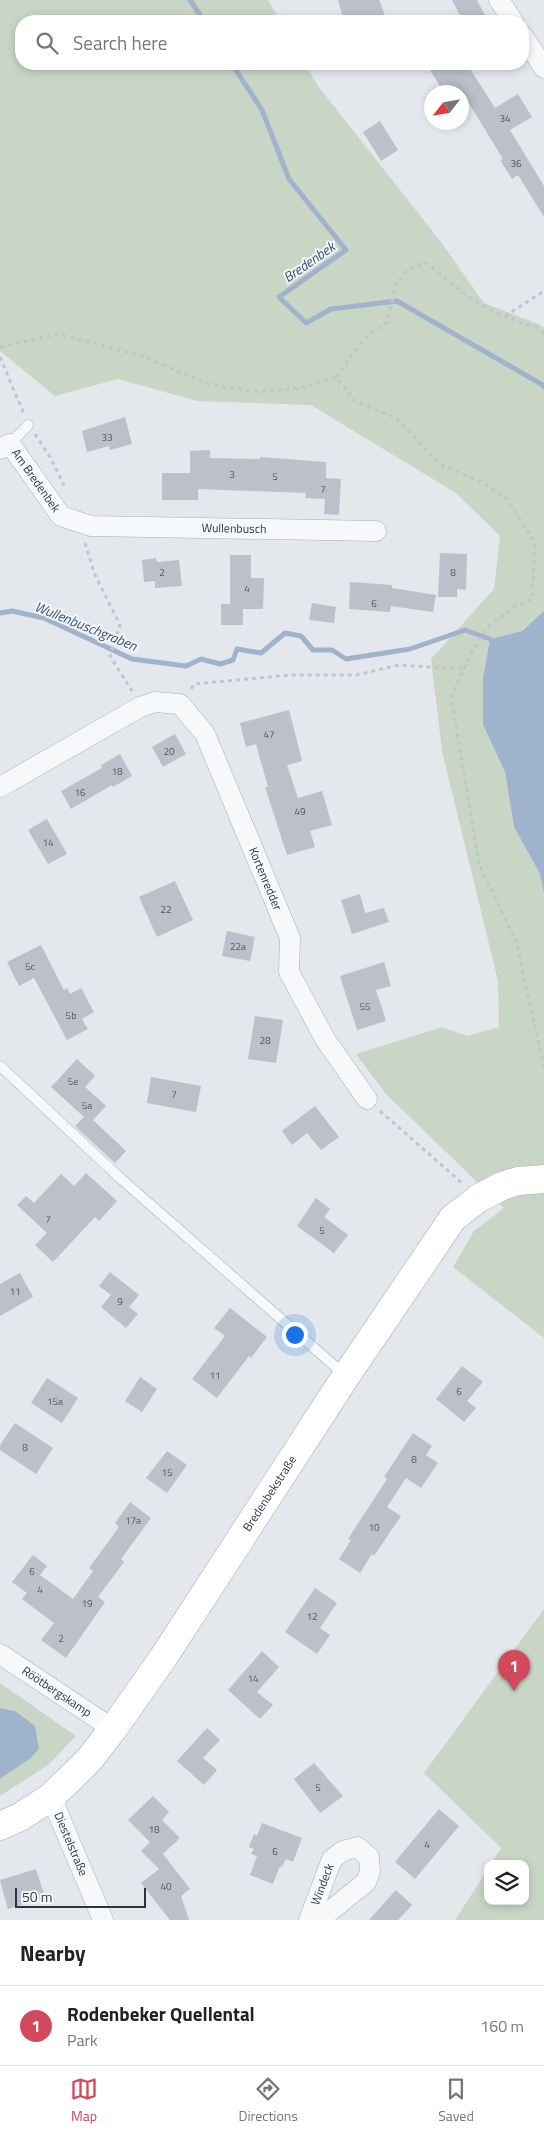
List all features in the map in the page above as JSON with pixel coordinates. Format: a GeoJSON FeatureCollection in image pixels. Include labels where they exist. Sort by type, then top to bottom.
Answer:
{"type":"FeatureCollection","features":[{"type":"Feature","properties":{"kind":"street"},"geometry":{"type":"LineString","coordinates":[[499,0],[509,15]]}},
{"type":"Feature","properties":{"kind":"street"},"geometry":{"type":"LineString","coordinates":[[529,45],[544,68]]}},
{"type":"Feature","properties":{"kind":"street","name":"Am Bredenbek"},"geometry":{"type":"LineString","coordinates":[[5,447],[61,516],[91,526]]}},
{"type":"Feature","properties":{"kind":"street","name":"Wullenbusch"},"geometry":{"type":"LineString","coordinates":[[91,526],[376,531]]}},
{"type":"Feature","properties":{"kind":"street"},"geometry":{"type":"LineString","coordinates":[[0,788],[140,707],[155,702],[180,704]]}},
{"type":"Feature","properties":{"kind":"street","name":"Kortenredder"},"geometry":{"type":"LineString","coordinates":[[180,704],[205,734],[290,938],[289,972],[324,1039],[367,1099]]}},
{"type":"Feature","properties":{"kind":"street","name":"Bredenbekstraße"},"geometry":{"type":"LineString","coordinates":[[0,1826],[51,1797],[89,1760],[163,1658],[346,1376],[453,1218],[479,1198],[502,1186],[518,1181],[544,1179]]}},
{"type":"Feature","properties":{"kind":"street","name":"Röötbergskamp"},"geometry":{"type":"LineString","coordinates":[[0,1654],[112,1729]]}},
{"type":"Feature","properties":{"kind":"street","name":"Diestelstraße"},"geometry":{"type":"LineString","coordinates":[[51,1797],[103,1920]]}},
{"type":"Feature","properties":{"kind":"street","name":"Windeck"},"geometry":{"type":"LineString","coordinates":[[309,1920],[332,1859],[343,1851],[357,1847],[369,1857],[370,1872],[366,1882],[319,1920]]}},
{"type":"Feature","properties":{"kind":"lane"},"geometry":{"type":"LineString","coordinates":[[5,447],[28,425]]}},
{"type":"Feature","properties":{"kind":"lane"},"geometry":{"type":"LineString","coordinates":[[0,1066],[120,1178],[346,1376]]}},
{"type":"Feature","properties":{"kind":"path"},"geometry":{"type":"LineString","coordinates":[[0,347],[58,334],[142,356],[209,384],[258,392],[299,388],[336,377],[364,339],[387,322],[396,284],[409,268],[426,263],[474,301],[504,316],[539,329],[544,334]]}},
{"type":"Feature","properties":{"kind":"path"},"geometry":{"type":"LineString","coordinates":[[504,316],[544,291]]}},
{"type":"Feature","properties":{"kind":"path"},"geometry":{"type":"LineString","coordinates":[[0,357],[28,425],[50,457],[66,490]]}},
{"type":"Feature","properties":{"kind":"path"},"geometry":{"type":"LineString","coordinates":[[336,377],[355,401],[396,418],[440,464],[481,482],[506,498],[535,542],[532,599],[514,607],[490,625],[477,642],[451,696],[479,864],[516,941],[544,1067]]}},
{"type":"Feature","properties":{"kind":"path"},"geometry":{"type":"LineString","coordinates":[[91,526],[85,544],[95,575],[120,625],[110,656],[136,696],[140,707]]}},
{"type":"Feature","properties":{"kind":"path"},"geometry":{"type":"LineString","coordinates":[[180,704],[194,684],[290,675],[356,675],[400,665],[463,669]]}},
{"type":"Feature","properties":{"kind":"path"},"geometry":{"type":"LineString","coordinates":[[367,1099],[479,1198]]}},
{"type":"Feature","properties":{"kind":"green space"},"geometry":{"type":"Polygon","coordinates":[[[0,0],[268,0],[277,15],[15,15],[15,70],[309,70],[318,86],[441,242],[484,303],[541,325],[544,328],[544,611],[522,631],[490,639],[483,678],[483,725],[505,772],[514,827],[540,874],[544,894],[544,1338],[453,1267],[474,1231],[504,1208],[386,1094],[356,1054],[442,1027],[467,1036],[499,1027],[498,981],[442,751],[431,659],[494,589],[500,536],[456,493],[311,405],[197,401],[118,379],[55,396],[0,351],[0,0]]]}},
{"type":"Feature","properties":{"kind":"green space"},"geometry":{"type":"Polygon","coordinates":[[[544,1609],[544,1920],[455,1920],[484,1875],[484,1905],[529,1905],[529,1860],[494,1860],[501,1848],[424,1773],[544,1609]]]}},
{"type":"Feature","properties":{"kind":"green space"},"geometry":{"type":"Polygon","coordinates":[[[0,1683],[76,1736],[48,1765],[0,1796],[0,1779],[31,1758],[39,1749],[15,1711],[0,1708],[0,1683]]]}},
{"type":"Feature","properties":{"kind":"water"},"geometry":{"type":"Polygon","coordinates":[[[544,611],[544,894],[540,874],[514,827],[505,772],[483,725],[483,678],[490,639],[522,631],[544,611]]]}},
{"type":"Feature","properties":{"kind":"water"},"geometry":{"type":"Polygon","coordinates":[[[0,1708],[15,1711],[35,1726],[39,1749],[31,1758],[0,1779],[0,1708]]]}},
{"type":"Feature","properties":{"kind":"building"},"geometry":{"type":"Polygon","coordinates":[[[338,0],[379,0],[385,15],[342,15],[338,0]]]}},
{"type":"Feature","properties":{"kind":"building"},"geometry":{"type":"Polygon","coordinates":[[[452,0],[477,0],[485,15],[460,15],[452,0]]]}},
{"type":"Feature","properties":{"kind":"building"},"geometry":{"type":"Polygon","coordinates":[[[430,70],[471,70],[495,108],[518,94],[532,117],[510,130],[544,186],[544,217],[518,175],[512,179],[500,160],[503,159],[469,103],[469,85],[440,85],[430,70]]]}},
{"type":"Feature","properties":{"kind":"building"},"geometry":{"type":"Polygon","coordinates":[[[380,121],[398,150],[381,161],[363,132],[380,121]]]}},
{"type":"Feature","properties":{"kind":"building"},"geometry":{"type":"Polygon","coordinates":[[[125,417],[132,444],[110,450],[109,446],[87,452],[82,431],[125,417]]]}},
{"type":"Feature","properties":{"kind":"building"},"geometry":{"type":"Polygon","coordinates":[[[210,450],[210,458],[260,459],[260,457],[326,462],[326,478],[341,479],[339,515],[324,514],[325,499],[305,498],[306,493],[198,489],[198,500],[162,500],[162,473],[190,473],[190,451],[210,450]]]}},
{"type":"Feature","properties":{"kind":"building"},"geometry":{"type":"Polygon","coordinates":[[[440,553],[467,554],[466,590],[457,589],[457,597],[438,597],[440,553]]]}},
{"type":"Feature","properties":{"kind":"building"},"geometry":{"type":"Polygon","coordinates":[[[230,555],[251,555],[251,578],[264,578],[263,609],[243,609],[243,625],[221,625],[221,604],[230,604],[230,555]]]}},
{"type":"Feature","properties":{"kind":"building"},"geometry":{"type":"Polygon","coordinates":[[[156,558],[157,562],[179,560],[182,586],[155,588],[155,581],[144,582],[142,560],[156,558]]]}},
{"type":"Feature","properties":{"kind":"building"},"geometry":{"type":"Polygon","coordinates":[[[350,582],[392,585],[392,588],[436,595],[433,612],[391,606],[390,612],[349,609],[350,582]]]}},
{"type":"Feature","properties":{"kind":"building"},"geometry":{"type":"Polygon","coordinates":[[[312,603],[336,607],[334,623],[309,620],[312,603]]]}},
{"type":"Feature","properties":{"kind":"building"},"geometry":{"type":"Polygon","coordinates":[[[289,710],[302,761],[287,765],[298,798],[322,791],[332,825],[310,831],[315,847],[287,855],[265,787],[268,787],[256,744],[246,747],[240,723],[289,710]]]}},
{"type":"Feature","properties":{"kind":"building"},"geometry":{"type":"Polygon","coordinates":[[[175,734],[186,754],[163,767],[152,747],[175,734]]]}},
{"type":"Feature","properties":{"kind":"building"},"geometry":{"type":"Polygon","coordinates":[[[120,754],[132,776],[113,787],[112,785],[71,809],[61,791],[102,768],[101,765],[120,754]]]}},
{"type":"Feature","properties":{"kind":"building"},"geometry":{"type":"Polygon","coordinates":[[[47,819],[67,854],[48,864],[28,830],[47,819]]]}},
{"type":"Feature","properties":{"kind":"building"},"geometry":{"type":"Polygon","coordinates":[[[175,881],[193,920],[157,937],[139,897],[175,881]]]}},
{"type":"Feature","properties":{"kind":"building"},"geometry":{"type":"Polygon","coordinates":[[[360,894],[365,913],[384,908],[389,922],[352,934],[341,900],[360,894]]]}},
{"type":"Feature","properties":{"kind":"building"},"geometry":{"type":"Polygon","coordinates":[[[227,931],[255,937],[250,961],[222,956],[227,931]]]}},
{"type":"Feature","properties":{"kind":"building"},"geometry":{"type":"Polygon","coordinates":[[[41,945],[64,990],[67,988],[70,994],[81,988],[94,1012],[82,1019],[88,1029],[67,1040],[34,978],[19,986],[7,962],[41,945]]]}},
{"type":"Feature","properties":{"kind":"building"},"geometry":{"type":"Polygon","coordinates":[[[384,962],[391,986],[376,990],[386,1021],[357,1030],[340,976],[384,962]]]}},
{"type":"Feature","properties":{"kind":"building"},"geometry":{"type":"Polygon","coordinates":[[[255,1016],[283,1020],[276,1063],[248,1059],[255,1016]]]}},
{"type":"Feature","properties":{"kind":"building"},"geometry":{"type":"Polygon","coordinates":[[[77,1059],[95,1076],[85,1087],[106,1106],[93,1120],[126,1151],[115,1163],[75,1126],[84,1117],[51,1087],[77,1059]]]}},
{"type":"Feature","properties":{"kind":"building"},"geometry":{"type":"Polygon","coordinates":[[[151,1077],[201,1086],[196,1112],[147,1103],[151,1077]]]}},
{"type":"Feature","properties":{"kind":"building"},"geometry":{"type":"Polygon","coordinates":[[[315,1106],[339,1137],[321,1150],[307,1133],[292,1145],[282,1131],[315,1106]]]}},
{"type":"Feature","properties":{"kind":"building"},"geometry":{"type":"Polygon","coordinates":[[[86,1173],[117,1201],[99,1221],[95,1217],[53,1262],[35,1245],[47,1233],[17,1205],[26,1196],[34,1203],[61,1174],[74,1186],[86,1173]]]}},
{"type":"Feature","properties":{"kind":"building"},"geometry":{"type":"Polygon","coordinates":[[[316,1198],[330,1209],[324,1217],[348,1235],[334,1253],[297,1226],[316,1198]]]}},
{"type":"Feature","properties":{"kind":"building"},"geometry":{"type":"Polygon","coordinates":[[[110,1272],[139,1295],[129,1307],[138,1314],[126,1328],[101,1307],[111,1295],[99,1286],[110,1272]]]}},
{"type":"Feature","properties":{"kind":"building"},"geometry":{"type":"Polygon","coordinates":[[[20,1273],[33,1297],[0,1316],[0,1284],[20,1273]]]}},
{"type":"Feature","properties":{"kind":"building"},"geometry":{"type":"Polygon","coordinates":[[[230,1308],[267,1337],[251,1358],[249,1356],[217,1398],[192,1379],[225,1336],[214,1328],[230,1308]]]}},
{"type":"Feature","properties":{"kind":"building"},"geometry":{"type":"Polygon","coordinates":[[[462,1366],[483,1382],[467,1401],[476,1408],[464,1422],[436,1399],[462,1366]]]}},
{"type":"Feature","properties":{"kind":"building"},"geometry":{"type":"Polygon","coordinates":[[[140,1377],[157,1389],[142,1412],[125,1401],[140,1377]]]}},
{"type":"Feature","properties":{"kind":"building"},"geometry":{"type":"Polygon","coordinates":[[[47,1378],[78,1398],[62,1423],[31,1403],[47,1378]]]}},
{"type":"Feature","properties":{"kind":"building"},"geometry":{"type":"Polygon","coordinates":[[[15,1423],[53,1448],[36,1474],[0,1450],[0,1445],[15,1423]]]}},
{"type":"Feature","properties":{"kind":"building"},"geometry":{"type":"Polygon","coordinates":[[[413,1433],[432,1446],[426,1455],[438,1463],[421,1488],[406,1478],[387,1507],[401,1516],[360,1573],[339,1559],[351,1540],[348,1539],[387,1479],[384,1477],[413,1433]]]}},
{"type":"Feature","properties":{"kind":"building"},"geometry":{"type":"Polygon","coordinates":[[[167,1451],[187,1465],[167,1493],[146,1478],[167,1451]]]}},
{"type":"Feature","properties":{"kind":"building"},"geometry":{"type":"Polygon","coordinates":[[[130,1502],[151,1518],[121,1559],[124,1562],[98,1597],[105,1602],[66,1658],[41,1640],[54,1623],[22,1599],[27,1593],[12,1582],[33,1555],[47,1566],[40,1575],[73,1599],[93,1571],[89,1568],[119,1527],[115,1523],[130,1502]]]}},
{"type":"Feature","properties":{"kind":"building"},"geometry":{"type":"Polygon","coordinates":[[[315,1588],[337,1603],[320,1628],[330,1635],[317,1654],[285,1632],[315,1588]]]}},
{"type":"Feature","properties":{"kind":"building"},"geometry":{"type":"Polygon","coordinates":[[[262,1651],[279,1667],[257,1692],[273,1705],[260,1719],[228,1690],[262,1651]]]}},
{"type":"Feature","properties":{"kind":"building"},"geometry":{"type":"Polygon","coordinates":[[[207,1728],[220,1740],[203,1758],[217,1770],[204,1785],[177,1761],[207,1728]]]}},
{"type":"Feature","properties":{"kind":"building"},"geometry":{"type":"Polygon","coordinates":[[[314,1763],[343,1796],[320,1813],[294,1779],[314,1763]]]}},
{"type":"Feature","properties":{"kind":"building"},"geometry":{"type":"Polygon","coordinates":[[[153,1796],[169,1812],[162,1820],[180,1838],[163,1854],[190,1889],[181,1896],[189,1920],[170,1920],[141,1883],[159,1869],[141,1851],[150,1842],[128,1820],[153,1796]]]}},
{"type":"Feature","properties":{"kind":"building"},"geometry":{"type":"Polygon","coordinates":[[[439,1809],[459,1826],[415,1879],[395,1862],[439,1809]]]}},
{"type":"Feature","properties":{"kind":"building"},"geometry":{"type":"Polygon","coordinates":[[[262,1823],[302,1838],[293,1862],[286,1859],[282,1867],[280,1866],[273,1884],[250,1875],[257,1856],[251,1854],[254,1849],[249,1847],[254,1834],[257,1836],[262,1823]]]}},
{"type":"Feature","properties":{"kind":"building"},"geometry":{"type":"Polygon","coordinates":[[[36,1869],[45,1897],[8,1909],[0,1880],[36,1869]]]}},
{"type":"Feature","properties":{"kind":"building"},"geometry":{"type":"Polygon","coordinates":[[[396,1890],[412,1905],[398,1920],[369,1920],[396,1890]]]}},
{"type":"Feature","properties":{"kind":"waterway","name":"Bredenbek"},"geometry":{"type":"LineString","coordinates":[[190,0],[200,15]]}},
{"type":"Feature","properties":{"kind":"waterway","name":"Bredenbek"},"geometry":{"type":"LineString","coordinates":[[236,70],[262,110],[289,179],[346,250],[279,297],[306,323],[331,309],[397,301],[544,387]]}},
{"type":"Feature","properties":{"kind":"waterway","name":"Wullenbuschgraben"},"geometry":{"type":"LineString","coordinates":[[0,613],[12,611],[44,618],[132,659],[186,666],[201,659],[220,664],[233,660],[237,649],[261,653],[285,633],[301,636],[313,650],[332,650],[346,659],[410,649],[465,630],[490,639]]}},
{"type":"Feature","properties":{"kind":"place","name":"Rodenbeker Quellental"},"geometry":{"type":"Point","coordinates":[514,1691]}}]}
